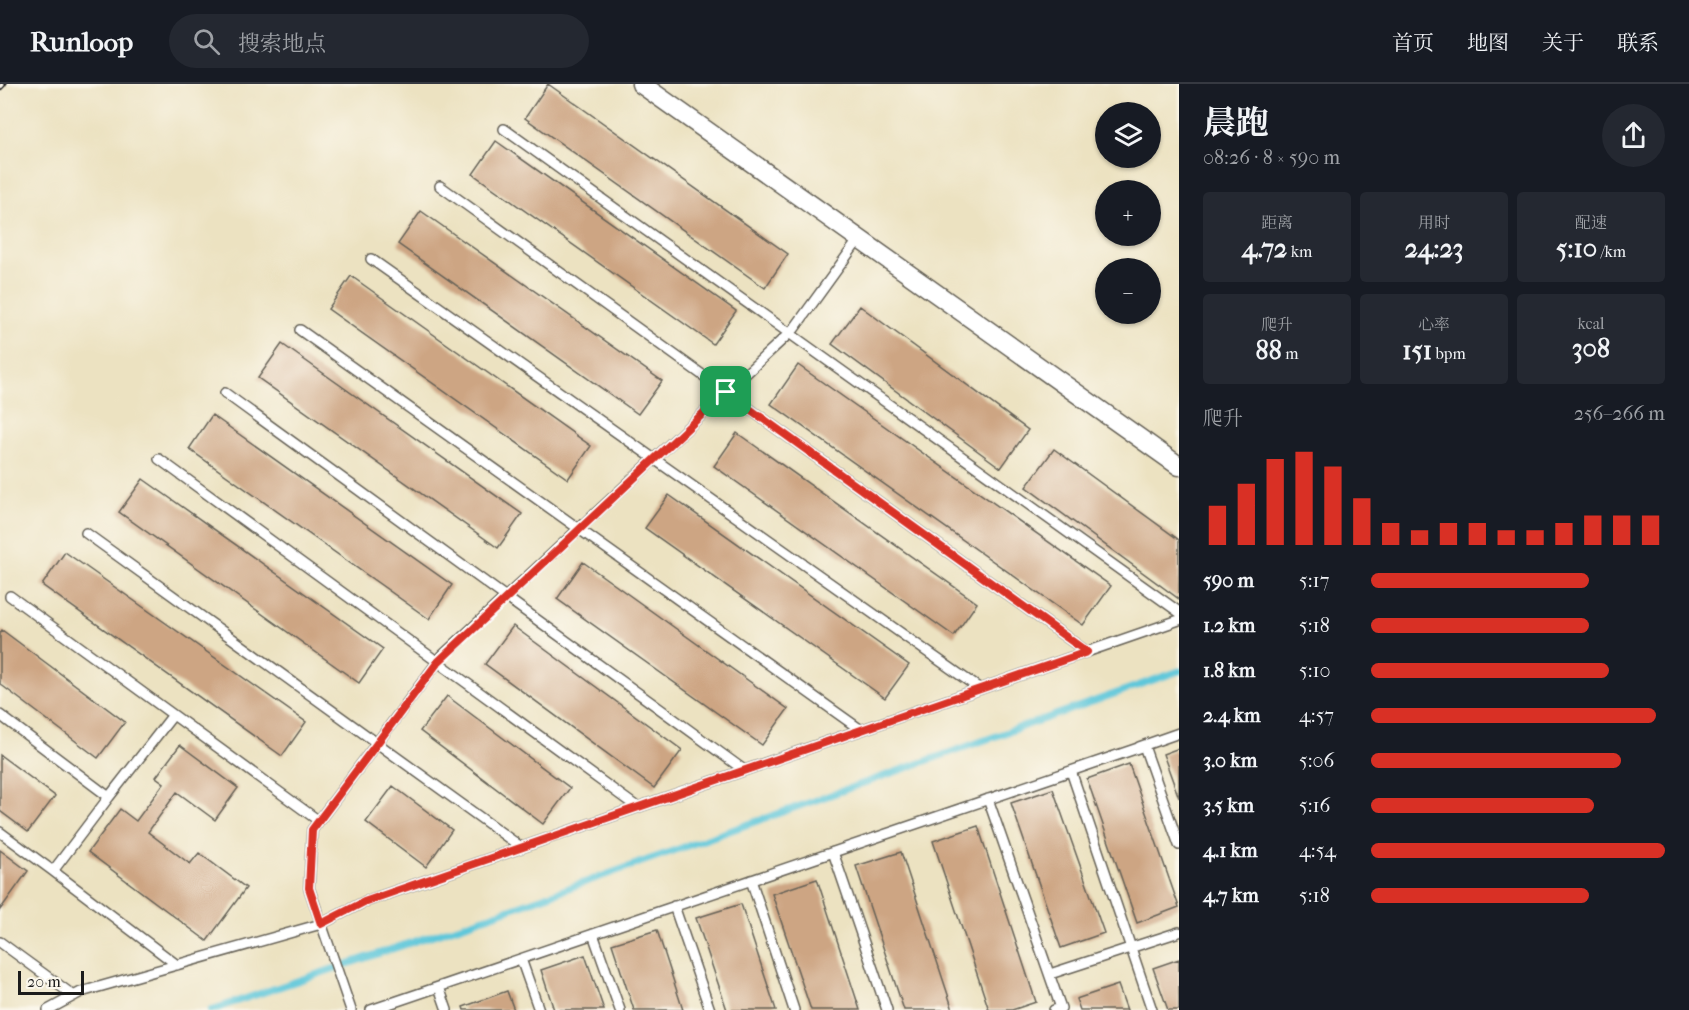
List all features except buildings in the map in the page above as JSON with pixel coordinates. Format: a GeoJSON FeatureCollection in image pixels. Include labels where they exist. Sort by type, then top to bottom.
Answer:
{"type":"FeatureCollection","features":[{"type":"Feature","properties":{"kind":"street"},"geometry":{"type":"LineString","coordinates":[[641,84],[1179,466]]}},
{"type":"Feature","properties":{"kind":"lane"},"geometry":{"type":"LineString","coordinates":[[504,129],[1179,612]]}},
{"type":"Feature","properties":{"kind":"lane"},"geometry":{"type":"LineString","coordinates":[[440,186],[1087,652]]}},
{"type":"Feature","properties":{"kind":"lane"},"geometry":{"type":"LineString","coordinates":[[350,1006],[309,888],[312,830],[438,662],[789,333],[859,238]]}},
{"type":"Feature","properties":{"kind":"lane"},"geometry":{"type":"LineString","coordinates":[[371,259],[980,689]]}},
{"type":"Feature","properties":{"kind":"lane"},"geometry":{"type":"LineString","coordinates":[[300,330],[861,730]]}},
{"type":"Feature","properties":{"kind":"lane"},"geometry":{"type":"LineString","coordinates":[[225,393],[744,770]]}},
{"type":"Feature","properties":{"kind":"lane"},"geometry":{"type":"LineString","coordinates":[[159,459],[637,807]]}},
{"type":"Feature","properties":{"kind":"lane"},"geometry":{"type":"LineString","coordinates":[[86,532],[521,847]]}},
{"type":"Feature","properties":{"kind":"lane"},"geometry":{"type":"LineString","coordinates":[[10,596],[319,821]]}},
{"type":"Feature","properties":{"kind":"lane"},"geometry":{"type":"LineString","coordinates":[[48,1010],[74,996],[177,965],[323,928],[364,902],[1179,620]]}},
{"type":"Feature","properties":{"kind":"lane"},"geometry":{"type":"LineString","coordinates":[[0,715],[109,797]]}},
{"type":"Feature","properties":{"kind":"lane"},"geometry":{"type":"LineString","coordinates":[[53,871],[173,715]]}},
{"type":"Feature","properties":{"kind":"lane"},"geometry":{"type":"LineString","coordinates":[[371,1010],[1179,733]]}},
{"type":"Feature","properties":{"kind":"lane"},"geometry":{"type":"LineString","coordinates":[[1139,747],[1144,746],[1179,845]]}},
{"type":"Feature","properties":{"kind":"lane"},"geometry":{"type":"LineString","coordinates":[[1071,771],[1152,1010]]}},
{"type":"Feature","properties":{"kind":"lane"},"geometry":{"type":"LineString","coordinates":[[988,799],[1050,974],[1059,1009]]}},
{"type":"Feature","properties":{"kind":"lane"},"geometry":{"type":"LineString","coordinates":[[0,832],[177,965]]}},
{"type":"Feature","properties":{"kind":"lane"},"geometry":{"type":"LineString","coordinates":[[833,852],[887,1010]]}},
{"type":"Feature","properties":{"kind":"lane"},"geometry":{"type":"LineString","coordinates":[[751,880],[794,1010]]}},
{"type":"Feature","properties":{"kind":"lane"},"geometry":{"type":"LineString","coordinates":[[674,906],[710,1010]]}},
{"type":"Feature","properties":{"kind":"lane"},"geometry":{"type":"LineString","coordinates":[[1050,974],[1179,933]]}},
{"type":"Feature","properties":{"kind":"lane"},"geometry":{"type":"LineString","coordinates":[[593,934],[620,1010]]}},
{"type":"Feature","properties":{"kind":"lane"},"geometry":{"type":"LineString","coordinates":[[0,942],[74,996]]}},
{"type":"Feature","properties":{"kind":"lane"},"geometry":{"type":"LineString","coordinates":[[521,959],[539,1010]]}},
{"type":"Feature","properties":{"kind":"lane"},"geometry":{"type":"LineString","coordinates":[[439,987],[447,1010]]}},
{"type":"Feature","properties":{"kind":"waterway"},"geometry":{"type":"LineString","coordinates":[[211,1010],[493,915],[1179,671]]}},
{"type":"Feature","properties":{"kind":"railway"},"geometry":{"type":"LineString","coordinates":[[0,87],[3,84]]}},
{"type":"Feature","properties":{"kind":"route"},"geometry":{"type":"LineString","coordinates":[[726,392],[1087,652],[364,902],[321,924],[309,888],[312,830],[442,656],[726,392]]}}]}
